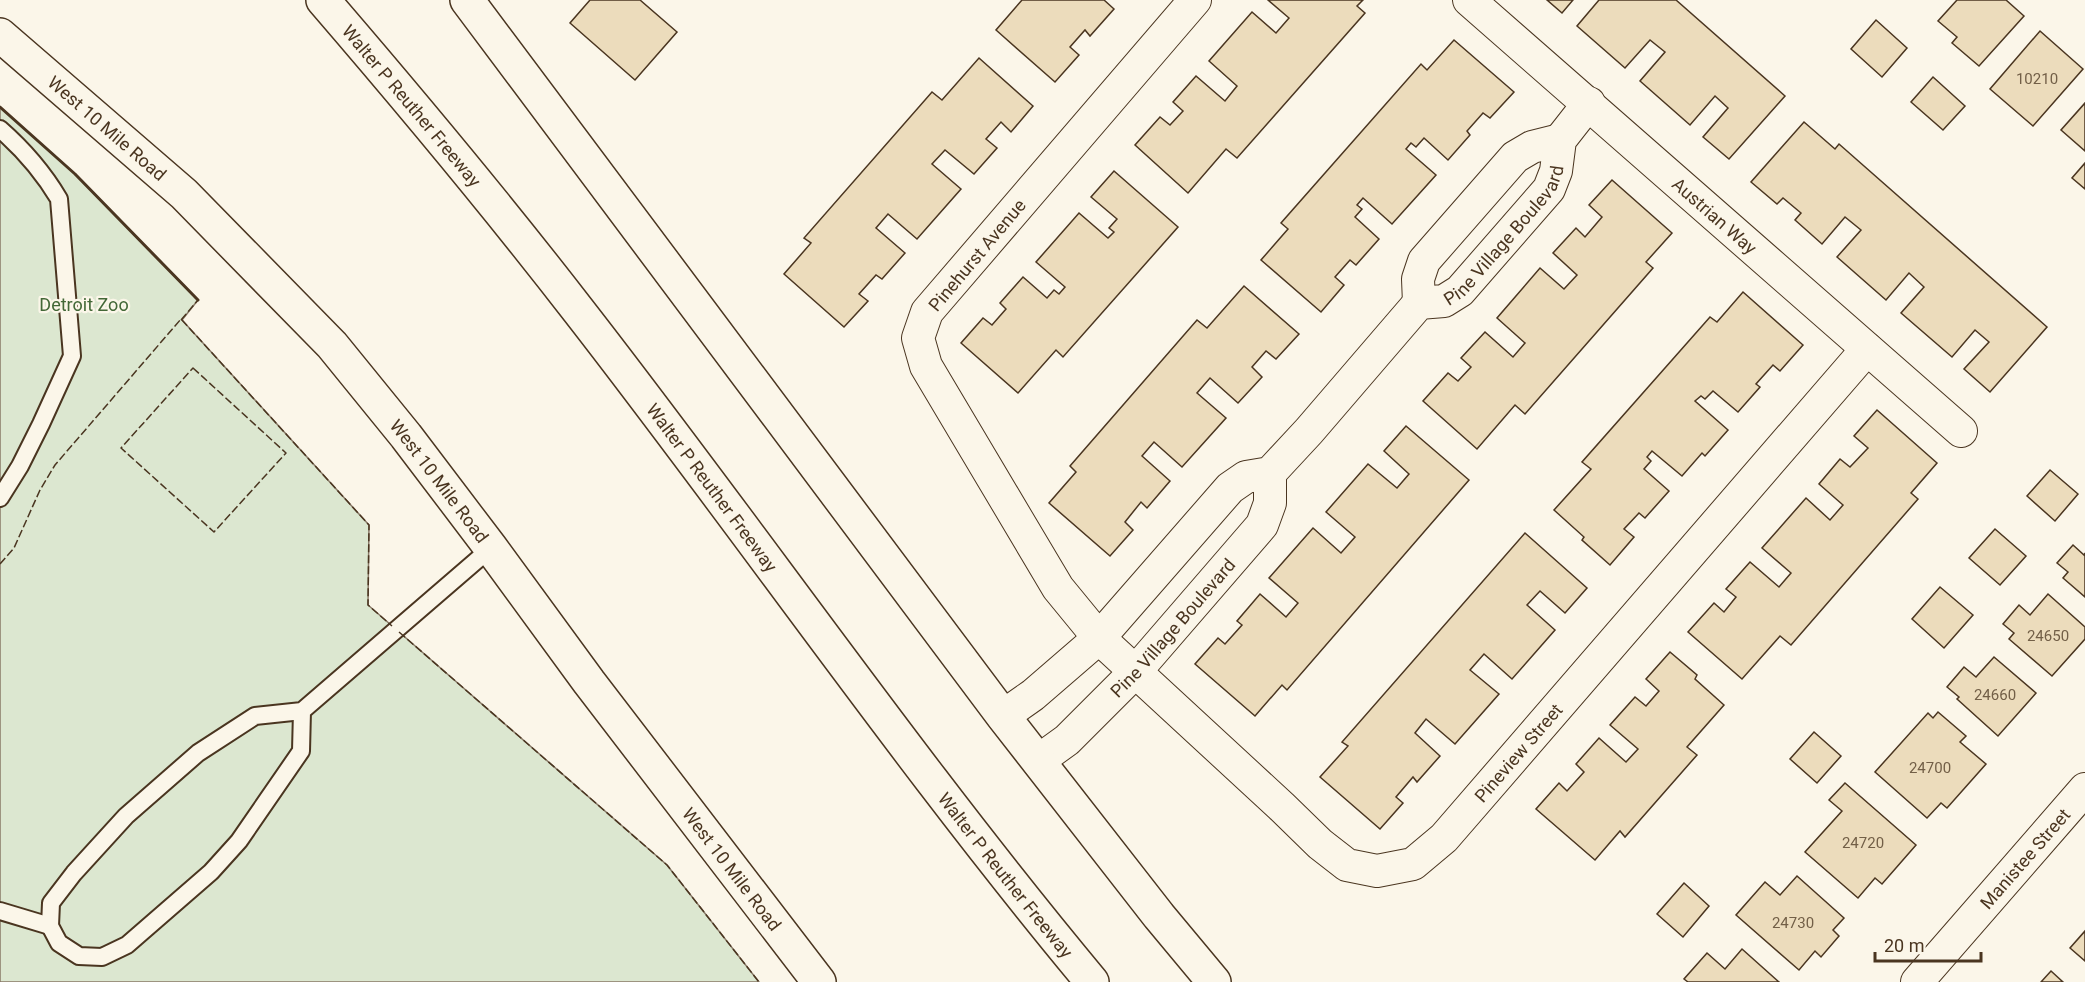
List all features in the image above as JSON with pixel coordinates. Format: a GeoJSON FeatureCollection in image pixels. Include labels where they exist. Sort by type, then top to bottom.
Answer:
{"type":"FeatureCollection","features":[{"type":"Feature","properties":{"kind":"main road","name":"Walter P Reuther Freeway"},"geometry":{"type":"LineString","coordinates":[[323,0],[483,189],[573,303],[927,773],[1013,885],[1092,982]]}},
{"type":"Feature","properties":{"kind":"main road"},"geometry":{"type":"LineString","coordinates":[[466,0],[1003,716],[1214,982]]}},
{"type":"Feature","properties":{"kind":"main road","name":"West 10 Mile Road"},"geometry":{"type":"LineString","coordinates":[[0,35],[184,194],[332,345],[406,436],[589,682],[819,982]]}},
{"type":"Feature","properties":{"kind":"street","name":"Pinehurst Avenue"},"geometry":{"type":"LineString","coordinates":[[1117,655],[1058,588],[926,366],[918,338],[927,312],[1195,0]]}},
{"type":"Feature","properties":{"kind":"street","name":"Austrian Way"},"geometry":{"type":"LineString","coordinates":[[1470,0],[1961,431]]}},
{"type":"Feature","properties":{"kind":"street","name":"Pine Village Boulevard"},"geometry":{"type":"LineString","coordinates":[[1419,303],[1444,301],[1460,291],[1549,189],[1556,171],[1560,140],[1589,103]]}},
{"type":"Feature","properties":{"kind":"street","name":"Pine Village Boulevard"},"geometry":{"type":"LineString","coordinates":[[1038,761],[1067,740],[1117,655],[1230,489],[1246,477],[1270,473],[1419,303],[1418,279],[1424,261],[1515,157],[1532,147],[1560,140]]}},
{"type":"Feature","properties":{"kind":"street","name":"Pineview Street"},"geometry":{"type":"LineString","coordinates":[[1117,655],[1320,844],[1347,865],[1377,871],[1413,864],[1444,838],[1867,349]]}},
{"type":"Feature","properties":{"kind":"street","name":"Pine Village Boulevard"},"geometry":{"type":"LineString","coordinates":[[1003,716],[1033,695],[1117,655],[1262,525],[1270,503],[1270,473]]}},
{"type":"Feature","properties":{"kind":"street","name":"Manistee Street"},"geometry":{"type":"LineString","coordinates":[[1917,982],[2085,789]]}},
{"type":"Feature","properties":{"kind":"lane"},"geometry":{"type":"LineString","coordinates":[[0,129],[46,177],[59,199],[72,356],[26,455],[0,498]]}},
{"type":"Feature","properties":{"kind":"lane"},"geometry":{"type":"LineString","coordinates":[[302,711],[301,751],[239,841],[212,872],[127,945],[102,957],[79,956],[59,943],[50,926],[51,903],[74,873],[126,816],[198,753],[255,716],[302,711],[491,548]]}},
{"type":"Feature","properties":{"kind":"lane"},"geometry":{"type":"LineString","coordinates":[[0,912],[50,926]]}},
{"type":"Feature","properties":{"kind":"green space","name":"Detroit Zoo"},"geometry":{"type":"Polygon","coordinates":[[[0,107],[75,174],[198,300],[182,320],[369,525],[368,605],[667,865],[759,982],[0,982],[0,107]]]}},
{"type":"Feature","properties":{"kind":"building"},"geometry":{"type":"Polygon","coordinates":[[[590,0],[640,0],[677,32],[635,80],[570,23],[590,0]]]}},
{"type":"Feature","properties":{"kind":"building"},"geometry":{"type":"Polygon","coordinates":[[[1022,0],[1104,0],[1114,9],[1090,36],[1085,30],[1070,47],[1079,55],[1055,82],[996,30],[1022,0]]]}},
{"type":"Feature","properties":{"kind":"building"},"geometry":{"type":"Polygon","coordinates":[[[1268,0],[1363,0],[1357,6],[1365,13],[1237,158],[1226,149],[1188,193],[1135,145],[1160,117],[1170,125],[1183,111],[1173,102],[1196,76],[1225,101],[1237,86],[1209,61],[1252,12],[1276,33],[1289,18],[1268,0]]]}},
{"type":"Feature","properties":{"kind":"building"},"geometry":{"type":"Polygon","coordinates":[[[1547,0],[1573,0],[1562,13],[1547,0]]]}},
{"type":"Feature","properties":{"kind":"building"},"geometry":{"type":"Polygon","coordinates":[[[1599,0],[1676,0],[1785,96],[1729,159],[1703,137],[1728,108],[1715,96],[1690,125],[1640,81],[1665,52],[1650,40],[1625,68],[1577,26],[1599,0]]]}},
{"type":"Feature","properties":{"kind":"building"},"geometry":{"type":"Polygon","coordinates":[[[1957,0],[2006,0],[2024,16],[1979,66],[1952,43],[1957,37],[1938,21],[1957,0]]]}},
{"type":"Feature","properties":{"kind":"building"},"geometry":{"type":"Polygon","coordinates":[[[1876,20],[1907,48],[1882,77],[1851,49],[1876,20]]]}},
{"type":"Feature","properties":{"kind":"building"},"geometry":{"type":"Polygon","coordinates":[[[2040,31],[2083,69],[2033,126],[1990,89],[2040,31]]]}},
{"type":"Feature","properties":{"kind":"building"},"geometry":{"type":"Polygon","coordinates":[[[1454,40],[1514,92],[1490,118],[1483,113],[1467,131],[1470,135],[1448,160],[1424,138],[1416,147],[1411,143],[1406,149],[1436,175],[1392,224],[1363,198],[1357,205],[1362,209],[1355,217],[1379,239],[1356,265],[1350,260],[1335,277],[1344,285],[1321,312],[1261,260],[1288,229],[1281,223],[1421,64],[1427,70],[1454,40]]]}},
{"type":"Feature","properties":{"kind":"building"},"geometry":{"type":"Polygon","coordinates":[[[979,58],[1033,106],[1011,132],[1001,122],[986,139],[997,148],[974,174],[945,150],[932,164],[961,189],[917,239],[888,214],[876,228],[905,253],[882,279],[876,275],[859,294],[868,301],[844,327],[784,274],[811,243],[804,238],[932,92],[942,100],[979,58]]]}},
{"type":"Feature","properties":{"kind":"building"},"geometry":{"type":"Polygon","coordinates":[[[1933,77],[1965,106],[1943,130],[1911,102],[1933,77]]]}},
{"type":"Feature","properties":{"kind":"building"},"geometry":{"type":"Polygon","coordinates":[[[2085,103],[2085,151],[2061,130],[2085,103]]]}},
{"type":"Feature","properties":{"kind":"building"},"geometry":{"type":"Polygon","coordinates":[[[1804,122],[1835,149],[1839,144],[2047,327],[1990,392],[1964,369],[1989,342],[1975,330],[1952,357],[1901,313],[1924,287],[1909,273],[1886,300],[1837,257],[1861,230],[1845,217],[1822,244],[1795,220],[1801,213],[1783,198],[1777,204],[1751,182],[1804,122]]]}},
{"type":"Feature","properties":{"kind":"building"},"geometry":{"type":"Polygon","coordinates":[[[2085,163],[2085,189],[2072,178],[2085,163]]]}},
{"type":"Feature","properties":{"kind":"building"},"geometry":{"type":"Polygon","coordinates":[[[1114,171],[1178,227],[1063,357],[1056,350],[1018,393],[961,343],[983,318],[992,325],[1006,309],[1000,303],[1023,277],[1047,298],[1054,290],[1059,294],[1065,287],[1036,262],[1079,213],[1108,238],[1114,232],[1109,228],[1117,219],[1091,197],[1114,171]]]}},
{"type":"Feature","properties":{"kind":"building"},"geometry":{"type":"Polygon","coordinates":[[[1612,180],[1672,233],[1646,262],[1653,268],[1525,414],[1515,405],[1477,449],[1423,401],[1448,373],[1458,381],[1471,367],[1461,358],[1485,332],[1513,357],[1525,343],[1497,318],[1540,268],[1564,289],[1577,275],[1553,253],[1576,228],[1585,237],[1602,217],[1589,205],[1612,180]]]}},
{"type":"Feature","properties":{"kind":"building"},"geometry":{"type":"Polygon","coordinates":[[[1244,286],[1299,334],[1276,359],[1266,351],[1252,367],[1262,377],[1238,403],[1210,378],[1197,393],[1226,418],[1182,467],[1154,442],[1142,456],[1170,481],[1147,508],[1141,502],[1125,522],[1133,530],[1110,556],[1049,503],[1076,472],[1070,466],[1197,320],[1207,328],[1244,286]]]}},
{"type":"Feature","properties":{"kind":"building"},"geometry":{"type":"Polygon","coordinates":[[[1743,292],[1803,345],[1780,371],[1773,365],[1756,384],[1760,387],[1738,412],[1713,391],[1705,399],[1701,396],[1695,401],[1728,430],[1705,456],[1702,453],[1682,476],[1652,451],[1647,457],[1651,461],[1644,469],[1669,491],[1645,518],[1639,513],[1624,529],[1634,537],[1610,565],[1554,510],[1591,469],[1582,462],[1710,317],[1717,322],[1743,292]]]}},
{"type":"Feature","properties":{"kind":"building"},"geometry":{"type":"Polygon","coordinates":[[[1877,410],[1937,463],[1911,493],[1918,499],[1791,645],[1780,636],[1742,679],[1688,632],[1714,603],[1724,612],[1736,597],[1726,589],[1750,562],[1779,587],[1791,573],[1762,548],[1806,498],[1830,520],[1843,505],[1819,484],[1840,459],[1850,467],[1868,448],[1854,436],[1877,410]]]}},
{"type":"Feature","properties":{"kind":"building"},"geometry":{"type":"Polygon","coordinates":[[[1406,426],[1469,480],[1287,690],[1282,685],[1255,716],[1195,664],[1218,638],[1225,644],[1242,625],[1237,621],[1260,594],[1286,617],[1298,603],[1269,578],[1313,528],[1341,553],[1355,537],[1326,512],[1368,464],[1397,488],[1409,474],[1384,451],[1406,426]]]}},
{"type":"Feature","properties":{"kind":"building"},"geometry":{"type":"Polygon","coordinates":[[[2050,470],[2078,494],[2055,521],[2027,496],[2050,470]]]}},
{"type":"Feature","properties":{"kind":"building"},"geometry":{"type":"Polygon","coordinates":[[[1995,529],[2026,556],[2000,585],[1969,558],[1995,529]]]}},
{"type":"Feature","properties":{"kind":"building"},"geometry":{"type":"Polygon","coordinates":[[[1525,533],[1587,588],[1565,613],[1540,591],[1527,605],[1555,630],[1512,679],[1484,654],[1470,670],[1499,694],[1455,744],[1426,719],[1415,733],[1440,756],[1417,782],[1413,777],[1396,797],[1403,803],[1380,829],[1320,777],[1348,746],[1342,742],[1525,533]]]}},
{"type":"Feature","properties":{"kind":"building"},"geometry":{"type":"Polygon","coordinates":[[[2073,545],[2084,555],[2085,553],[2085,597],[2063,578],[2068,572],[2057,563],[2073,545]]]}},
{"type":"Feature","properties":{"kind":"building"},"geometry":{"type":"Polygon","coordinates":[[[1940,587],[1973,615],[1944,648],[1912,619],[1940,587]]]}},
{"type":"Feature","properties":{"kind":"building"},"geometry":{"type":"Polygon","coordinates":[[[2048,594],[2085,627],[2085,639],[2052,676],[2009,639],[2014,633],[2003,624],[2019,605],[2030,615],[2048,594]]]}},
{"type":"Feature","properties":{"kind":"building"},"geometry":{"type":"Polygon","coordinates":[[[1670,652],[1697,675],[1695,679],[1724,705],[1687,747],[1697,755],[1625,837],[1620,831],[1595,860],[1536,809],[1559,783],[1567,791],[1584,772],[1576,764],[1599,738],[1626,762],[1638,749],[1610,725],[1635,697],[1646,706],[1659,691],[1646,679],[1670,652]]]}},
{"type":"Feature","properties":{"kind":"building"},"geometry":{"type":"Polygon","coordinates":[[[1994,657],[2036,693],[1998,736],[1947,687],[1964,667],[1976,677],[1994,657]]]}},
{"type":"Feature","properties":{"kind":"building"},"geometry":{"type":"Polygon","coordinates":[[[1938,712],[1966,736],[1960,742],[1986,764],[1947,808],[1941,803],[1927,818],[1875,772],[1928,713],[1933,718],[1938,712]]]}},
{"type":"Feature","properties":{"kind":"building"},"geometry":{"type":"Polygon","coordinates":[[[1814,732],[1841,756],[1817,783],[1790,759],[1814,732]]]}},
{"type":"Feature","properties":{"kind":"building"},"geometry":{"type":"Polygon","coordinates":[[[1845,783],[1916,845],[1882,884],[1875,878],[1858,898],[1805,852],[1842,811],[1829,800],[1845,783]]]}},
{"type":"Feature","properties":{"kind":"building"},"geometry":{"type":"Polygon","coordinates":[[[1797,876],[1844,918],[1833,930],[1839,936],[1821,957],[1815,951],[1799,970],[1736,915],[1765,882],[1780,895],[1797,876]]]}},
{"type":"Feature","properties":{"kind":"building"},"geometry":{"type":"Polygon","coordinates":[[[1684,883],[1709,906],[1683,937],[1657,914],[1684,883]]]}},
{"type":"Feature","properties":{"kind":"building"},"geometry":{"type":"Polygon","coordinates":[[[2085,931],[2085,961],[2070,948],[2085,931]]]}},
{"type":"Feature","properties":{"kind":"building"},"geometry":{"type":"Polygon","coordinates":[[[1742,949],[1779,982],[1688,982],[1684,979],[1707,953],[1725,969],[1742,949]]]}},
{"type":"Feature","properties":{"kind":"building"},"geometry":{"type":"Polygon","coordinates":[[[2051,971],[2063,982],[2041,982],[2051,971]]]}},
{"type":"Feature","properties":{"kind":"fence"},"geometry":{"type":"LineString","coordinates":[[181,320],[198,300]]}},
{"type":"Feature","properties":{"kind":"fence"},"geometry":{"type":"LineString","coordinates":[[0,564],[14,548],[40,490],[55,465],[181,319],[369,525],[368,605],[392,626]]}},
{"type":"Feature","properties":{"kind":"fence"},"geometry":{"type":"LineString","coordinates":[[193,368],[286,453],[214,532],[121,448],[193,368]]}},
{"type":"Feature","properties":{"kind":"fence"},"geometry":{"type":"LineString","coordinates":[[399,632],[667,865],[759,982]]}},
{"type":"Feature","properties":{"kind":"wall"},"geometry":{"type":"LineString","coordinates":[[0,107],[75,174],[198,300]]}}]}
